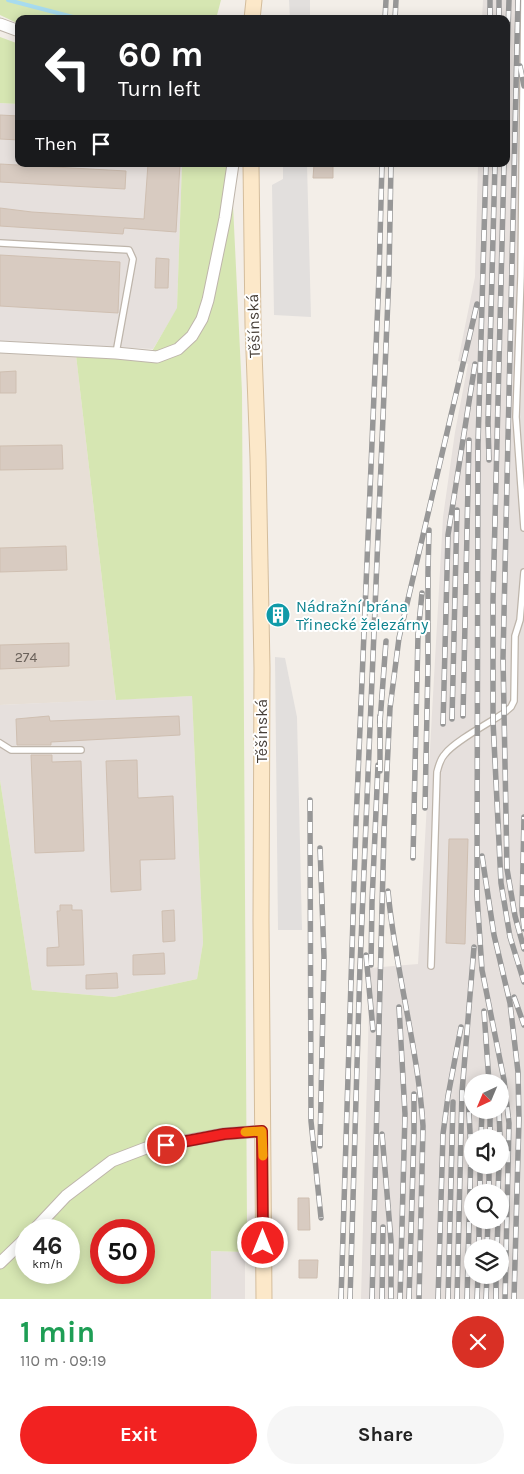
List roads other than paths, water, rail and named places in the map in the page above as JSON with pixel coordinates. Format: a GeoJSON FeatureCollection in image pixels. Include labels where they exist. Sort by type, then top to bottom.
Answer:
{"type":"FeatureCollection","features":[{"type":"Feature","properties":{"kind":"main road"},"geometry":{"type":"LineString","coordinates":[[252,15],[254,0]]}},
{"type":"Feature","properties":{"kind":"main road","name":"Těšínská"},"geometry":{"type":"LineString","coordinates":[[250,167],[262,668],[264,1299]]}},
{"type":"Feature","properties":{"kind":"street"},"geometry":{"type":"LineString","coordinates":[[0,24],[15,30]]}},
{"type":"Feature","properties":{"kind":"street"},"geometry":{"type":"LineString","coordinates":[[0,347],[157,357],[178,349],[192,336],[202,319],[208,300],[232,167]]}},
{"type":"Feature","properties":{"kind":"street"},"geometry":{"type":"LineString","coordinates":[[44,1219],[66,1196],[112,1161],[146,1148],[224,1134],[262,1131]]}},
{"type":"Feature","properties":{"kind":"street"},"geometry":{"type":"LineString","coordinates":[[0,1263],[15,1249]]}},
{"type":"Feature","properties":{"kind":"lane"},"geometry":{"type":"LineString","coordinates":[[524,0],[521,276],[516,417],[524,528]]}},
{"type":"Feature","properties":{"kind":"lane"},"geometry":{"type":"LineString","coordinates":[[0,243],[129,250],[133,259],[116,353]]}},
{"type":"Feature","properties":{"kind":"lane"},"geometry":{"type":"LineString","coordinates":[[431,966],[437,772],[441,759],[450,748],[483,728],[511,707],[515,694],[515,636],[520,620],[524,572]]}},
{"type":"Feature","properties":{"kind":"lane"},"geometry":{"type":"LineString","coordinates":[[0,743],[12,750],[81,750]]}},
{"type":"Feature","properties":{"kind":"waterway"},"geometry":{"type":"LineString","coordinates":[[8,0],[65,15]]}},
{"type":"Feature","properties":{"kind":"railway"},"geometry":{"type":"LineString","coordinates":[[385,15],[386,0]]}},
{"type":"Feature","properties":{"kind":"railway"},"geometry":{"type":"LineString","coordinates":[[395,15],[396,0]]}},
{"type":"Feature","properties":{"kind":"railway"},"geometry":{"type":"LineString","coordinates":[[490,0],[490,15]]}},
{"type":"Feature","properties":{"kind":"railway"},"geometry":{"type":"LineString","coordinates":[[499,0],[499,15]]}},
{"type":"Feature","properties":{"kind":"railway"},"geometry":{"type":"LineString","coordinates":[[508,15],[509,0]]}},
{"type":"Feature","properties":{"kind":"railway"},"geometry":{"type":"LineString","coordinates":[[518,0],[503,658],[507,869],[515,916],[524,949]]}},
{"type":"Feature","properties":{"kind":"railway"},"geometry":{"type":"LineString","coordinates":[[520,66],[524,86]]}},
{"type":"Feature","properties":{"kind":"railway"},"geometry":{"type":"LineString","coordinates":[[341,1299],[356,823],[382,167]]}},
{"type":"Feature","properties":{"kind":"railway"},"geometry":{"type":"LineString","coordinates":[[350,1299],[360,966],[389,274],[391,167]]}},
{"type":"Feature","properties":{"kind":"railway"},"geometry":{"type":"LineString","coordinates":[[486,167],[478,444],[477,896],[482,970],[504,1080],[509,1123],[505,1299]]}},
{"type":"Feature","properties":{"kind":"railway"},"geometry":{"type":"LineString","coordinates":[[489,460],[488,423],[495,167]]}},
{"type":"Feature","properties":{"kind":"railway"},"geometry":{"type":"LineString","coordinates":[[504,167],[493,600],[493,721],[501,883],[510,937],[524,982]]}},
{"type":"Feature","properties":{"kind":"railway"},"geometry":{"type":"LineString","coordinates":[[372,1299],[384,831],[390,708],[399,638],[477,304]]}},
{"type":"Feature","properties":{"kind":"railway"},"geometry":{"type":"LineString","coordinates":[[443,724],[448,535],[475,364]]}},
{"type":"Feature","properties":{"kind":"railway"},"geometry":{"type":"LineString","coordinates":[[463,716],[469,440]]}},
{"type":"Feature","properties":{"kind":"railway"},"geometry":{"type":"LineString","coordinates":[[452,719],[457,510]]}},
{"type":"Feature","properties":{"kind":"railway"},"geometry":{"type":"LineString","coordinates":[[425,808],[429,530]]}},
{"type":"Feature","properties":{"kind":"railway"},"geometry":{"type":"LineString","coordinates":[[413,858],[418,634],[422,593]]}},
{"type":"Feature","properties":{"kind":"railway"},"geometry":{"type":"LineString","coordinates":[[380,722],[386,641]]}},
{"type":"Feature","properties":{"kind":"railway"},"geometry":{"type":"LineString","coordinates":[[380,716],[380,771]]}},
{"type":"Feature","properties":{"kind":"railway"},"geometry":{"type":"LineString","coordinates":[[371,965],[378,765]]}},
{"type":"Feature","properties":{"kind":"railway"},"geometry":{"type":"LineString","coordinates":[[310,800],[311,1121],[321,1218]]}},
{"type":"Feature","properties":{"kind":"railway"},"geometry":{"type":"LineString","coordinates":[[524,817],[522,910],[524,929]]}},
{"type":"Feature","properties":{"kind":"railway"},"geometry":{"type":"LineString","coordinates":[[320,848],[324,957],[320,1146]]}},
{"type":"Feature","properties":{"kind":"railway"},"geometry":{"type":"LineString","coordinates":[[482,856],[494,935],[510,1003],[518,1072],[519,1119],[514,1299]]}},
{"type":"Feature","properties":{"kind":"railway"},"geometry":{"type":"LineString","coordinates":[[388,891],[391,921],[416,1067],[423,1126],[419,1299]]}},
{"type":"Feature","properties":{"kind":"railway"},"geometry":{"type":"LineString","coordinates":[[457,1299],[462,1092],[474,947]]}},
{"type":"Feature","properties":{"kind":"railway"},"geometry":{"type":"LineString","coordinates":[[366,955],[373,1030]]}},
{"type":"Feature","properties":{"kind":"railway"},"geometry":{"type":"LineString","coordinates":[[514,997],[524,1025]]}},
{"type":"Feature","properties":{"kind":"railway"},"geometry":{"type":"LineString","coordinates":[[399,1007],[405,1114],[400,1299]]}},
{"type":"Feature","properties":{"kind":"railway"},"geometry":{"type":"LineString","coordinates":[[484,1011],[488,1074]]}},
{"type":"Feature","properties":{"kind":"railway"},"geometry":{"type":"LineString","coordinates":[[438,1299],[443,1134],[461,1027]]}},
{"type":"Feature","properties":{"kind":"railway"},"geometry":{"type":"LineString","coordinates":[[409,1299],[414,1094]]}},
{"type":"Feature","properties":{"kind":"railway"},"geometry":{"type":"LineString","coordinates":[[448,1299],[453,1102]]}},
{"type":"Feature","properties":{"kind":"railway"},"geometry":{"type":"LineString","coordinates":[[467,1299],[471,1152],[469,1119]]}},
{"type":"Feature","properties":{"kind":"railway"},"geometry":{"type":"LineString","coordinates":[[481,1129],[482,1119]]}},
{"type":"Feature","properties":{"kind":"railway"},"geometry":{"type":"LineString","coordinates":[[490,1119],[490,1129]]}},
{"type":"Feature","properties":{"kind":"railway"},"geometry":{"type":"LineString","coordinates":[[499,1119],[500,1129]]}},
{"type":"Feature","properties":{"kind":"railway"},"geometry":{"type":"LineString","coordinates":[[382,1134],[391,1241],[391,1299]]}},
{"type":"Feature","properties":{"kind":"railway"},"geometry":{"type":"LineString","coordinates":[[480,1174],[480,1184]]}},
{"type":"Feature","properties":{"kind":"railway"},"geometry":{"type":"LineString","coordinates":[[489,1174],[489,1184]]}},
{"type":"Feature","properties":{"kind":"railway"},"geometry":{"type":"LineString","coordinates":[[498,1184],[499,1174]]}},
{"type":"Feature","properties":{"kind":"railway"},"geometry":{"type":"LineString","coordinates":[[382,1299],[383,1227]]}},
{"type":"Feature","properties":{"kind":"railway"},"geometry":{"type":"LineString","coordinates":[[479,1229],[479,1239]]}},
{"type":"Feature","properties":{"kind":"railway"},"geometry":{"type":"LineString","coordinates":[[487,1239],[488,1229]]}},
{"type":"Feature","properties":{"kind":"railway"},"geometry":{"type":"LineString","coordinates":[[497,1239],[498,1229]]}},
{"type":"Feature","properties":{"kind":"railway"},"geometry":{"type":"LineString","coordinates":[[477,1299],[478,1284]]}},
{"type":"Feature","properties":{"kind":"railway"},"geometry":{"type":"LineString","coordinates":[[486,1299],[487,1284]]}},
{"type":"Feature","properties":{"kind":"railway"},"geometry":{"type":"LineString","coordinates":[[496,1284],[496,1299]]}},
{"type":"Feature","properties":{"kind":"place","name":"Nádražní brána Třinecké železárny"},"geometry":{"type":"Point","coordinates":[278,615]}}]}
